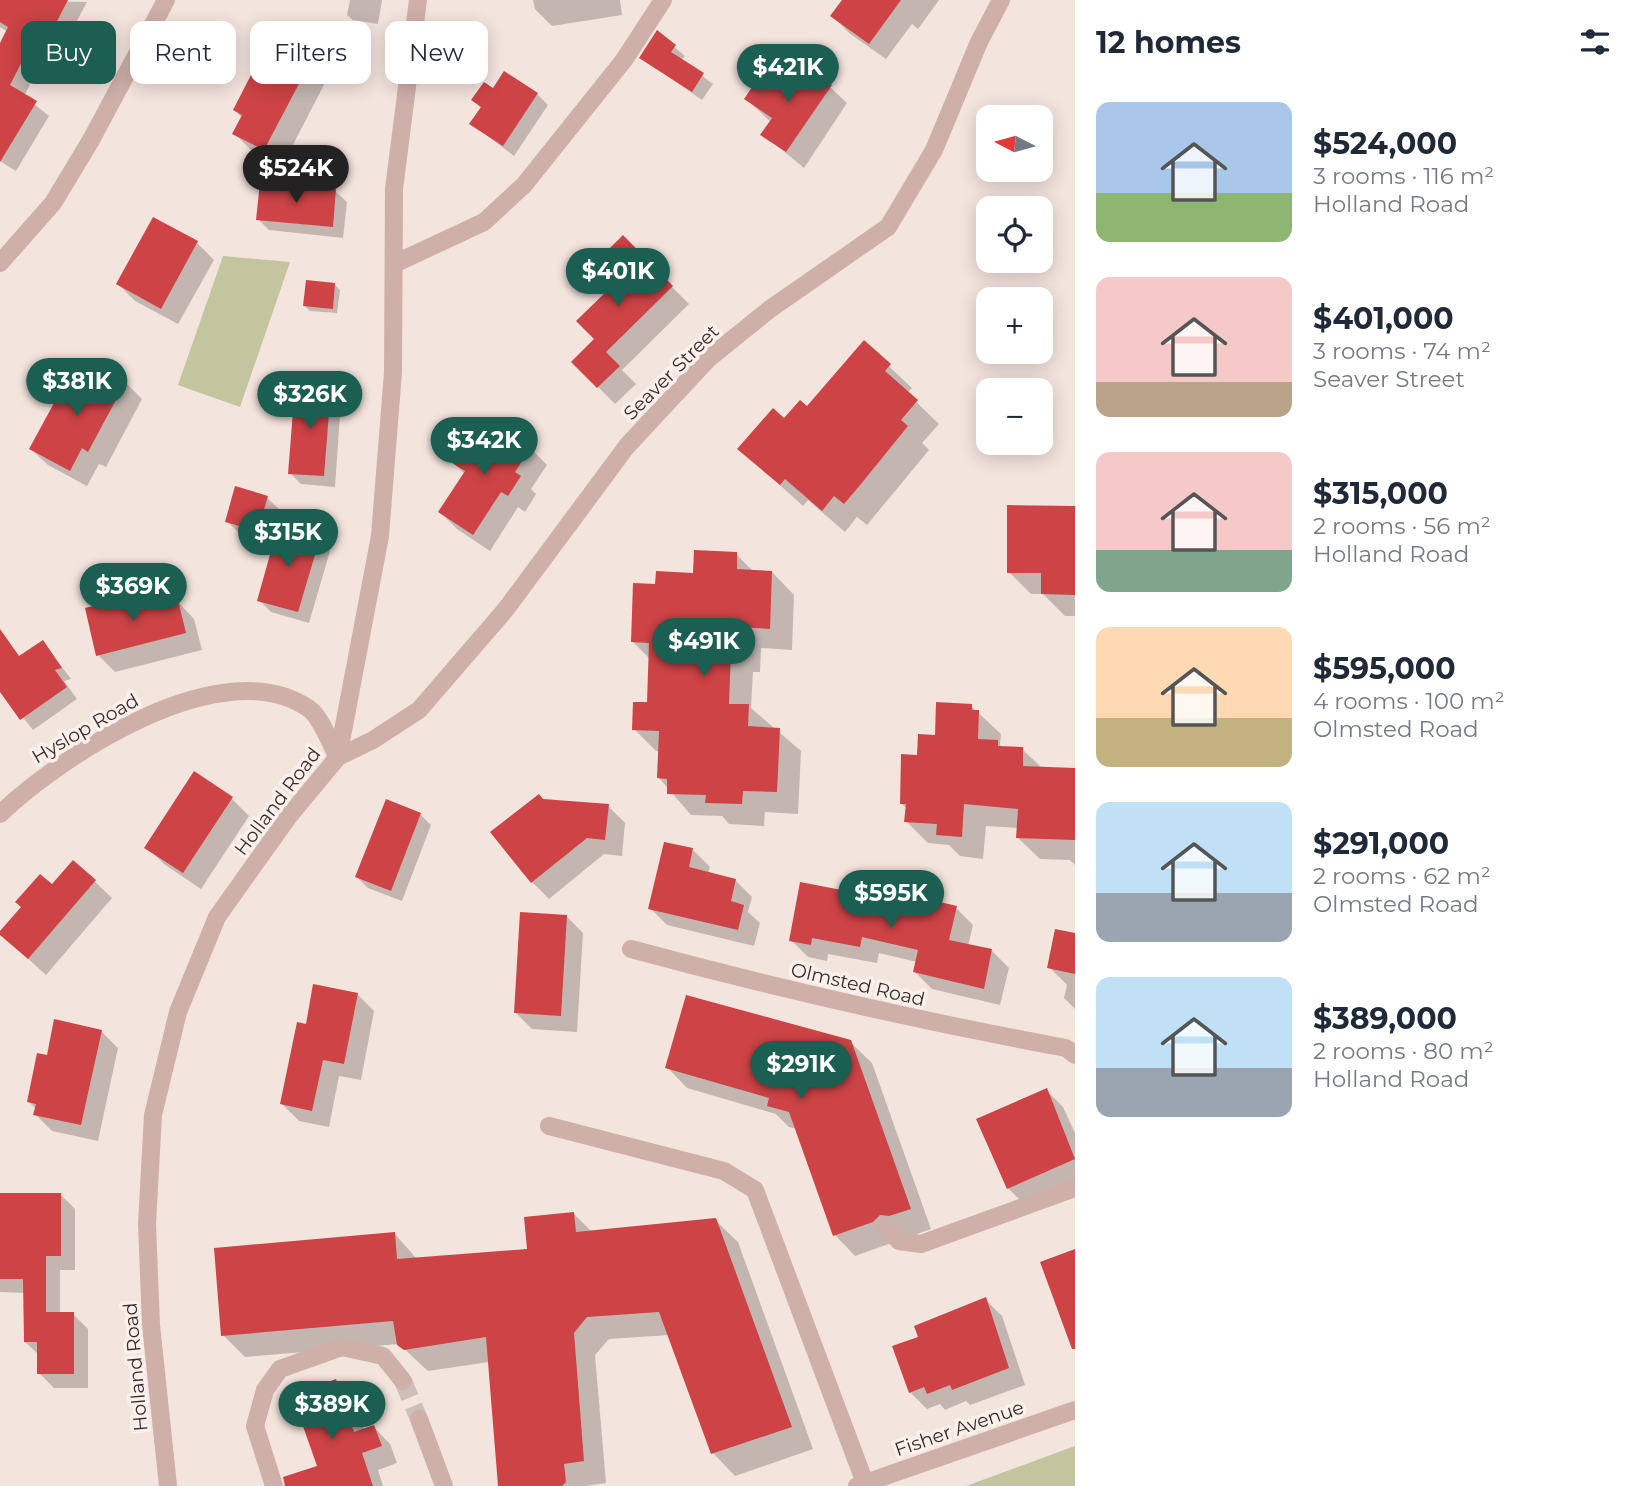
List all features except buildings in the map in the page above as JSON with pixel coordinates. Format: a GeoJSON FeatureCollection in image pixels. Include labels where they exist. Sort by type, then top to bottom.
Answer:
{"type":"FeatureCollection","features":[{"type":"Feature","properties":{"kind":"street"},"geometry":{"type":"LineString","coordinates":[[0,263],[53,203],[91,140],[166,0]]}},
{"type":"Feature","properties":{"kind":"street","name":"Holland Road"},"geometry":{"type":"LineString","coordinates":[[169,1486],[152,1354],[147,1224],[153,1115],[178,1012],[217,917],[289,816],[338,757],[380,536],[393,372],[394,189],[402,105],[418,0]]}},
{"type":"Feature","properties":{"kind":"street"},"geometry":{"type":"LineString","coordinates":[[394,264],[484,222],[524,185],[624,60],[663,0]]}},
{"type":"Feature","properties":{"kind":"street","name":"Seaver Street"},"geometry":{"type":"LineString","coordinates":[[338,757],[373,740],[419,710],[506,609],[627,446],[708,359],[770,309],[888,227],[934,150],[979,42],[1001,0]]}},
{"type":"Feature","properties":{"kind":"street","name":"Hyslop Road"},"geometry":{"type":"LineString","coordinates":[[0,814],[31,785],[113,734],[158,710],[217,692],[278,695],[310,709],[338,757]]}},
{"type":"Feature","properties":{"kind":"street","name":"Olmsted Road"},"geometry":{"type":"LineString","coordinates":[[631,949],[935,1024],[1066,1048],[1075,1055]]}},
{"type":"Feature","properties":{"kind":"street"},"geometry":{"type":"LineString","coordinates":[[549,1126],[724,1171],[755,1190],[861,1484]]}},
{"type":"Feature","properties":{"kind":"street"},"geometry":{"type":"LineString","coordinates":[[884,1226],[899,1241],[921,1244],[1075,1188]]}},
{"type":"Feature","properties":{"kind":"street"},"geometry":{"type":"LineString","coordinates":[[274,1486],[255,1426],[265,1390],[280,1369],[342,1347],[383,1356],[403,1381]]}},
{"type":"Feature","properties":{"kind":"street","name":"Fisher Avenue"},"geometry":{"type":"LineString","coordinates":[[861,1484],[1075,1410]]}},
{"type":"Feature","properties":{"kind":"street"},"geometry":{"type":"LineString","coordinates":[[419,1419],[444,1486]]}},
{"type":"Feature","properties":{"kind":"green space"},"geometry":{"type":"Polygon","coordinates":[[[223,256],[290,262],[240,407],[178,385],[223,256]]]}},
{"type":"Feature","properties":{"kind":"green space"},"geometry":{"type":"Polygon","coordinates":[[[1075,1446],[1075,1486],[966,1486],[1075,1446]]]}},
{"type":"Feature","properties":{"kind":"tunnel"},"geometry":{"type":"LineString","coordinates":[[403,1381],[419,1419]]}}]}
